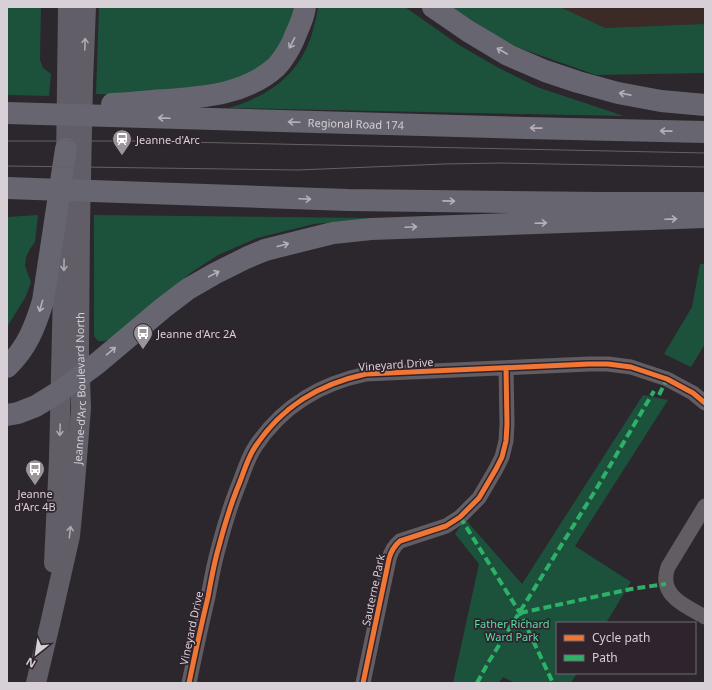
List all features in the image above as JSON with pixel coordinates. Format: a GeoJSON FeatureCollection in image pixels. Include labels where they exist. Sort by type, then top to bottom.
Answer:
{"type":"FeatureCollection","features":[{"type":"Feature","properties":{"kind":"highway"},"geometry":{"type":"LineString","coordinates":[[7,107],[74,107],[185,99],[214,95],[237,89],[258,79],[277,66],[291,46],[301,24],[305,7]]}},
{"type":"Feature","properties":{"kind":"highway"},"geometry":{"type":"LineString","coordinates":[[433,7],[468,31],[508,55],[545,71],[618,93],[661,101],[705,105]]}},
{"type":"Feature","properties":{"kind":"highway","name":"Regional Road 174"},"geometry":{"type":"LineString","coordinates":[[7,113],[705,132]]}},
{"type":"Feature","properties":{"kind":"highway"},"geometry":{"type":"LineString","coordinates":[[7,368],[25,345],[36,324],[66,226],[74,150]]}},
{"type":"Feature","properties":{"kind":"highway"},"geometry":{"type":"LineString","coordinates":[[7,188],[348,200],[705,203]]}},
{"type":"Feature","properties":{"kind":"highway"},"geometry":{"type":"LineString","coordinates":[[7,200],[266,198]]}},
{"type":"Feature","properties":{"kind":"highway"},"geometry":{"type":"LineString","coordinates":[[7,415],[18,413],[36,406],[60,391],[94,366],[188,289],[214,274],[265,250],[333,232],[371,229],[705,218]]}},
{"type":"Feature","properties":{"kind":"main road"},"geometry":{"type":"LineString","coordinates":[[68,7],[75,81],[74,150]]}},
{"type":"Feature","properties":{"kind":"main road"},"geometry":{"type":"LineString","coordinates":[[75,81],[86,7]]}},
{"type":"Feature","properties":{"kind":"main road","name":"Jeanne-d'Arc Boulevard North"},"geometry":{"type":"LineString","coordinates":[[36,683],[70,536],[80,408],[80,376],[66,226]]}},
{"type":"Feature","properties":{"kind":"main road","name":"Jeanne-d'Arc Boulevard North"},"geometry":{"type":"LineString","coordinates":[[50,624],[60,436],[60,391],[66,226]]}},
{"type":"Feature","properties":{"kind":"street","name":"Vineyard Drive"},"geometry":{"type":"LineString","coordinates":[[189,683],[218,547],[248,461],[254,448],[274,423],[295,404],[310,394],[324,387],[352,377],[374,374],[608,364],[630,367],[667,379],[693,393],[705,404]]}},
{"type":"Feature","properties":{"kind":"street","name":"Sauterne Park"},"geometry":{"type":"LineString","coordinates":[[363,683],[389,559],[395,545],[400,541],[446,526],[460,518],[479,498],[502,457],[506,441],[507,424],[506,368]]}},
{"type":"Feature","properties":{"kind":"street"},"geometry":{"type":"LineString","coordinates":[[705,506],[668,567],[666,576],[666,584],[670,593],[675,599],[705,617]]}},
{"type":"Feature","properties":{"kind":"shaded area"},"geometry":{"type":"Polygon","coordinates":[[[533,7],[705,7],[705,36],[598,33],[533,7]]]}},
{"type":"Feature","properties":{"kind":"green space"},"geometry":{"type":"Polygon","coordinates":[[[7,7],[41,7],[40,60],[43,68],[51,74],[49,96],[7,95],[7,7]]]}},
{"type":"Feature","properties":{"kind":"green space"},"geometry":{"type":"Polygon","coordinates":[[[99,7],[294,7],[291,25],[282,45],[253,76],[147,96],[96,94],[99,7]]]}},
{"type":"Feature","properties":{"kind":"green space"},"geometry":{"type":"Polygon","coordinates":[[[318,7],[405,7],[459,45],[497,67],[537,87],[624,116],[229,108],[247,102],[263,94],[282,81],[290,73],[297,65],[308,45],[318,7]]]}},
{"type":"Feature","properties":{"kind":"green space"},"geometry":{"type":"Polygon","coordinates":[[[452,7],[560,7],[605,28],[705,24],[705,73],[596,75],[508,44],[452,7]]]}},
{"type":"Feature","properties":{"kind":"green space"},"geometry":{"type":"Polygon","coordinates":[[[38,215],[35,242],[26,257],[25,266],[31,282],[26,296],[7,327],[7,217],[38,215]]]}},
{"type":"Feature","properties":{"kind":"green space"},"geometry":{"type":"Polygon","coordinates":[[[94,215],[376,218],[314,224],[257,238],[218,255],[192,272],[110,339],[98,341],[94,336],[94,215]]]}},
{"type":"Feature","properties":{"kind":"green space"},"geometry":{"type":"Polygon","coordinates":[[[700,264],[705,264],[705,344],[691,367],[664,354],[692,307],[700,264]]]}},
{"type":"Feature","properties":{"kind":"green space","name":"Father Richard Ward Park"},"geometry":{"type":"Polygon","coordinates":[[[643,395],[668,400],[575,546],[631,582],[607,622],[556,622],[556,674],[576,674],[571,683],[515,683],[503,677],[499,683],[453,683],[479,564],[455,534],[465,519],[522,584],[643,395]]]}},
{"type":"Feature","properties":{"kind":"tram line"},"geometry":{"type":"LineString","coordinates":[[7,141],[134,141],[705,153]]}},
{"type":"Feature","properties":{"kind":"tram line"},"geometry":{"type":"LineString","coordinates":[[7,166],[298,170],[501,163],[705,167]]}},
{"type":"Feature","properties":{"kind":"marked path"},"geometry":{"type":"LineString","coordinates":[[659,395],[667,379]]}},
{"type":"Feature","properties":{"kind":"marked path"},"geometry":{"type":"LineString","coordinates":[[477,683],[595,491],[654,391]]}},
{"type":"Feature","properties":{"kind":"marked path"},"geometry":{"type":"LineString","coordinates":[[460,517],[520,613],[553,683]]}},
{"type":"Feature","properties":{"kind":"marked path"},"geometry":{"type":"LineString","coordinates":[[520,613],[631,589],[666,584]]}},
{"type":"Feature","properties":{"kind":"cycle path"},"geometry":{"type":"LineString","coordinates":[[189,683],[217,552],[245,467],[255,447],[277,420],[303,399],[317,391],[349,378],[366,374],[608,364],[631,367],[667,379],[693,393],[705,403]]}},
{"type":"Feature","properties":{"kind":"cycle path"},"geometry":{"type":"LineString","coordinates":[[363,683],[389,559],[393,549],[400,541],[446,526],[460,517],[479,498],[502,457],[506,441],[507,424],[506,368]]}},
{"type":"Feature","properties":{"kind":"place","name":"Jeanne-d'Arc"},"geometry":{"type":"Point","coordinates":[122,156]}},
{"type":"Feature","properties":{"kind":"place","name":"Jeanne d'Arc 2A"},"geometry":{"type":"Point","coordinates":[143,350]}},
{"type":"Feature","properties":{"kind":"place","name":"Jeanne d'Arc 4B"},"geometry":{"type":"Point","coordinates":[35,486]}}]}
